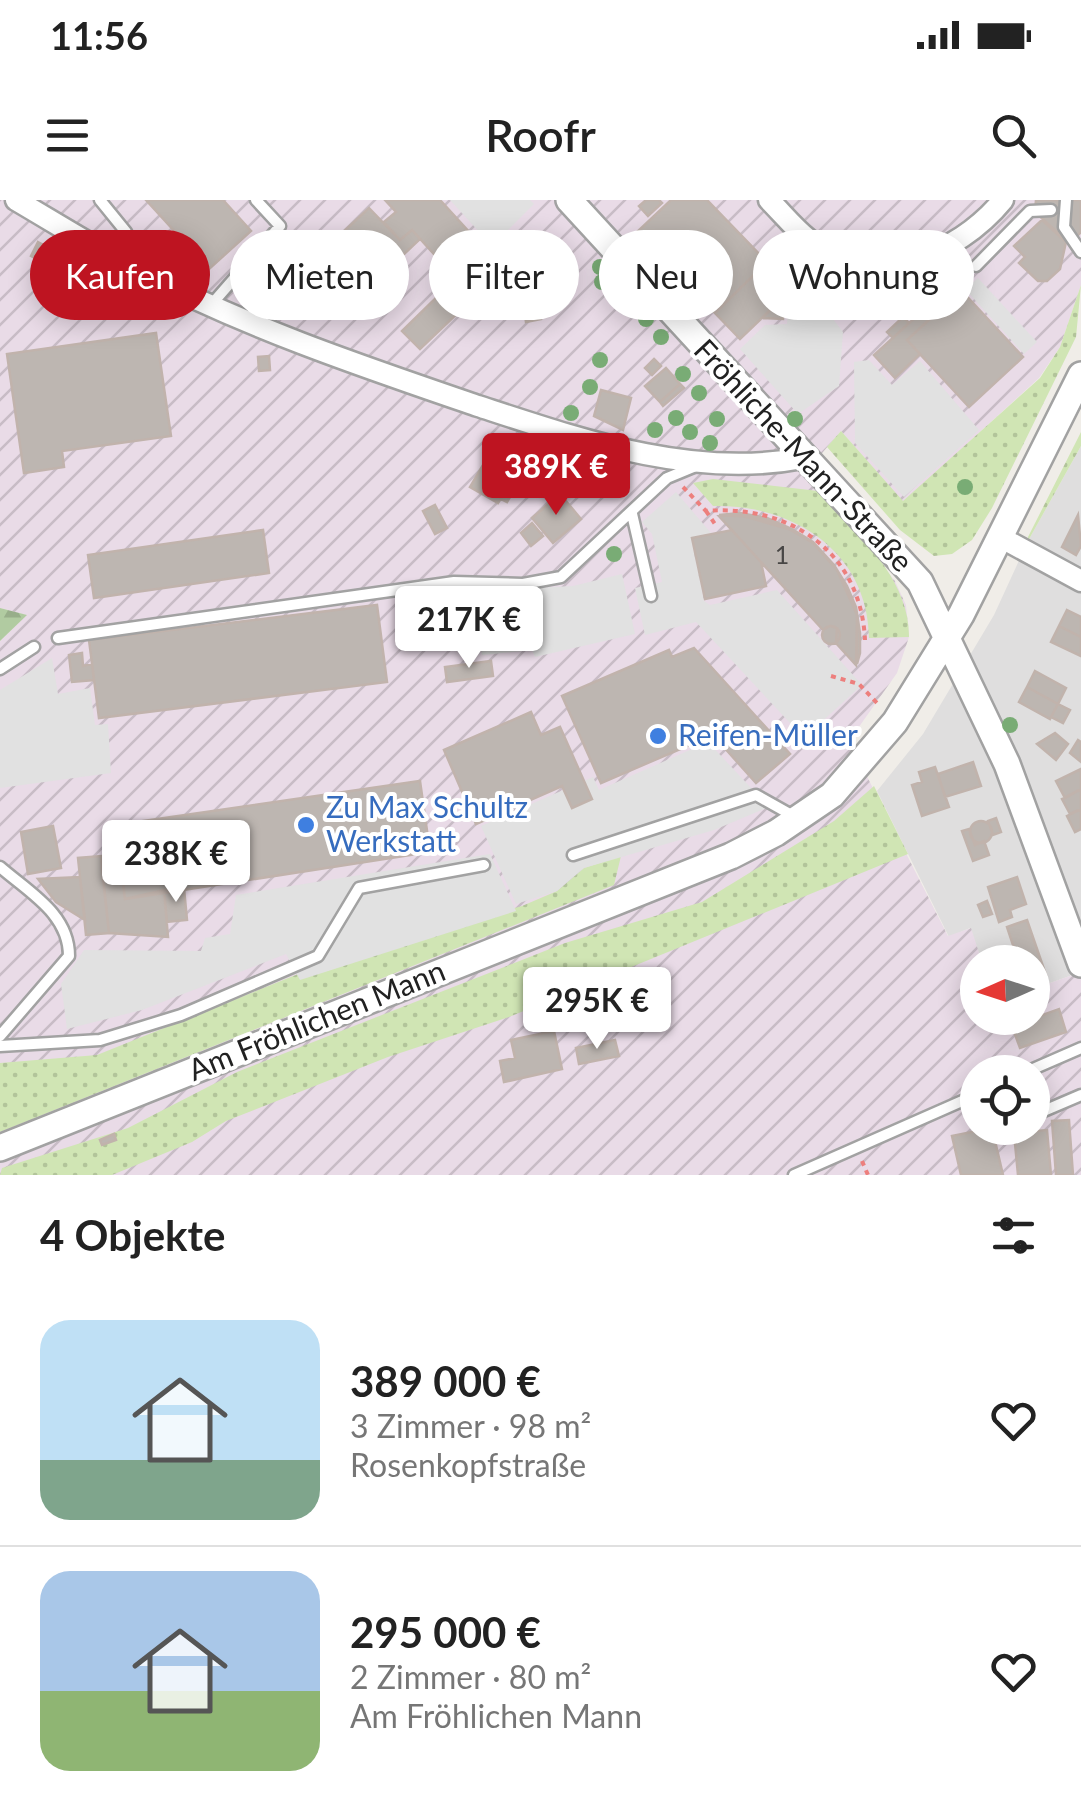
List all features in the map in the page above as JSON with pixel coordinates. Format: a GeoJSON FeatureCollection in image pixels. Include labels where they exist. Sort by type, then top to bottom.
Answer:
{"type":"FeatureCollection","features":[{"type":"Feature","properties":{"kind":"street"},"geometry":{"type":"LineString","coordinates":[[16,200],[68,230]]}},
{"type":"Feature","properties":{"kind":"street","name":"Fröhliche-Mann-Straße"},"geometry":{"type":"LineString","coordinates":[[568,200],[914,574],[948,636],[1007,764],[1081,964]]}},
{"type":"Feature","properties":{"kind":"street"},"geometry":{"type":"LineString","coordinates":[[770,200],[810,240],[834,254],[846,260],[893,265],[912,262],[956,243],[984,223],[1002,200]]}},
{"type":"Feature","properties":{"kind":"street"},"geometry":{"type":"LineString","coordinates":[[211,305],[400,379],[628,451],[760,466],[803,458]]}},
{"type":"Feature","properties":{"kind":"street","name":"Am Fröhlichen Mann"},"geometry":{"type":"LineString","coordinates":[[0,1148],[731,856],[832,794],[896,722],[948,636],[1081,375]]}},
{"type":"Feature","properties":{"kind":"street"},"geometry":{"type":"LineString","coordinates":[[1000,538],[1081,581]]}},
{"type":"Feature","properties":{"kind":"lane"},"geometry":{"type":"LineString","coordinates":[[100,200],[124,230]]}},
{"type":"Feature","properties":{"kind":"lane"},"geometry":{"type":"LineString","coordinates":[[211,305],[280,226],[256,200]]}},
{"type":"Feature","properties":{"kind":"lane"},"geometry":{"type":"LineString","coordinates":[[1064,227],[1066,200]]}},
{"type":"Feature","properties":{"kind":"lane"},"geometry":{"type":"LineString","coordinates":[[976,266],[1030,211],[1051,205],[1081,252]]}},
{"type":"Feature","properties":{"kind":"lane"},"geometry":{"type":"LineString","coordinates":[[58,638],[454,582],[523,584],[562,577],[673,476],[706,462]]}},
{"type":"Feature","properties":{"kind":"lane"},"geometry":{"type":"LineString","coordinates":[[632,514],[652,596]]}},
{"type":"Feature","properties":{"kind":"lane"},"geometry":{"type":"LineString","coordinates":[[0,668],[34,646]]}},
{"type":"Feature","properties":{"kind":"lane"},"geometry":{"type":"LineString","coordinates":[[573,855],[756,795],[798,818]]}},
{"type":"Feature","properties":{"kind":"lane"},"geometry":{"type":"LineString","coordinates":[[0,1046],[100,1040],[181,1015],[318,956],[358,888],[484,865]]}},
{"type":"Feature","properties":{"kind":"lane"},"geometry":{"type":"LineString","coordinates":[[0,867],[57,916],[69,935],[69,956],[0,1036]]}},
{"type":"Feature","properties":{"kind":"lane"},"geometry":{"type":"LineString","coordinates":[[1050,1062],[1081,1048]]}},
{"type":"Feature","properties":{"kind":"lane"},"geometry":{"type":"LineString","coordinates":[[1050,1109],[1081,1096]]}},
{"type":"Feature","properties":{"kind":"lane"},"geometry":{"type":"LineString","coordinates":[[794,1175],[960,1102]]}},
{"type":"Feature","properties":{"kind":"path"},"geometry":{"type":"LineString","coordinates":[[673,476],[717,527]]}},
{"type":"Feature","properties":{"kind":"path"},"geometry":{"type":"LineString","coordinates":[[706,511],[766,514],[798,525],[819,540],[853,585],[865,640]]}},
{"type":"Feature","properties":{"kind":"path"},"geometry":{"type":"LineString","coordinates":[[830,676],[860,684],[896,722]]}},
{"type":"Feature","properties":{"kind":"shaded area"},"geometry":{"type":"Polygon","coordinates":[[[0,200],[1081,200],[1081,285],[1060,347],[1039,378],[903,502],[841,431],[805,473],[895,581],[906,605],[909,637],[897,673],[849,741],[948,936],[971,928],[976,945],[960,945],[960,1035],[1050,1035],[1050,983],[1081,972],[1081,1175],[0,1175],[0,641],[26,615],[0,608],[0,200]]]}},
{"type":"Feature","properties":{"kind":"shaded area"},"geometry":{"type":"Polygon","coordinates":[[[450,200],[530,200],[534,204],[508,230],[477,230],[450,200]]]}},
{"type":"Feature","properties":{"kind":"shaded area"},"geometry":{"type":"Polygon","coordinates":[[[978,278],[1037,342],[1024,354],[974,299],[974,281],[978,278]]]}},
{"type":"Feature","properties":{"kind":"shaded area"},"geometry":{"type":"Polygon","coordinates":[[[787,320],[834,320],[843,332],[839,386],[798,414],[740,349],[765,325],[787,324],[787,320]]]}},
{"type":"Feature","properties":{"kind":"shaded area"},"geometry":{"type":"Polygon","coordinates":[[[869,360],[892,385],[920,361],[979,430],[904,497],[855,443],[854,362],[869,360]]]}},
{"type":"Feature","properties":{"kind":"shaded area"},"geometry":{"type":"Polygon","coordinates":[[[1081,446],[1081,972],[1050,983],[1050,945],[976,945],[970,928],[949,937],[877,791],[923,734],[994,615],[1028,541],[1081,446]]]}},
{"type":"Feature","properties":{"kind":"shaded area"},"geometry":{"type":"Polygon","coordinates":[[[676,492],[711,533],[691,538],[704,601],[710,605],[777,590],[862,685],[804,738],[696,622],[645,635],[635,588],[662,582],[652,534],[642,522],[676,492]]]}},
{"type":"Feature","properties":{"kind":"shaded area"},"geometry":{"type":"Polygon","coordinates":[[[622,574],[635,634],[535,657],[532,650],[482,655],[470,591],[573,586],[622,574]]]}},
{"type":"Feature","properties":{"kind":"shaded area"},"geometry":{"type":"Polygon","coordinates":[[[52,658],[58,694],[90,688],[95,725],[108,724],[111,773],[0,788],[0,690],[52,658]]]}},
{"type":"Feature","properties":{"kind":"shaded area"},"geometry":{"type":"Polygon","coordinates":[[[708,742],[769,807],[714,830],[584,868],[557,891],[516,904],[481,826],[593,777],[599,790],[708,742]]]}},
{"type":"Feature","properties":{"kind":"shaded area"},"geometry":{"type":"Polygon","coordinates":[[[490,854],[516,911],[300,980],[286,954],[142,1010],[67,1029],[61,984],[84,950],[201,951],[205,938],[230,934],[236,895],[490,854]]]}},
{"type":"Feature","properties":{"kind":"green space"},"geometry":{"type":"Polygon","coordinates":[[[1081,285],[1076,337],[992,508],[972,540],[952,554],[934,556],[900,530],[827,447],[841,431],[903,501],[1040,378],[1060,347],[1081,285]]]}},
{"type":"Feature","properties":{"kind":"green space"},"geometry":{"type":"Polygon","coordinates":[[[1081,432],[1081,446],[1028,541],[1028,537],[1081,432]]]}},
{"type":"Feature","properties":{"kind":"green space"},"geometry":{"type":"Polygon","coordinates":[[[713,479],[818,491],[890,575],[907,615],[909,637],[869,638],[865,607],[855,580],[840,557],[797,524],[771,514],[713,506],[693,483],[713,479]]]}},
{"type":"Feature","properties":{"kind":"green space"},"geometry":{"type":"Polygon","coordinates":[[[0,608],[27,615],[0,641],[0,608]]]}},
{"type":"Feature","properties":{"kind":"green space"},"geometry":{"type":"Polygon","coordinates":[[[874,786],[908,854],[509,1017],[388,1057],[226,1121],[192,1142],[112,1175],[0,1175],[2,1168],[128,1128],[237,1072],[565,943],[702,902],[834,821],[874,786]]]}},
{"type":"Feature","properties":{"kind":"green space"},"geometry":{"type":"Polygon","coordinates":[[[621,856],[614,885],[0,1132],[0,1063],[97,1055],[323,964],[522,906],[557,891],[584,868],[621,856]]]}},
{"type":"Feature","properties":{"kind":"building"},"geometry":{"type":"Polygon","coordinates":[[[146,200],[223,200],[250,230],[230,230],[230,250],[210,268],[210,230],[173,230],[146,200]]]}},
{"type":"Feature","properties":{"kind":"building"},"geometry":{"type":"Polygon","coordinates":[[[385,200],[440,200],[467,230],[429,230],[429,249],[412,230],[391,230],[384,222],[396,212],[385,200]]]}},
{"type":"Feature","properties":{"kind":"building"},"geometry":{"type":"Polygon","coordinates":[[[646,200],[662,203],[648,216],[639,206],[646,200]]]}},
{"type":"Feature","properties":{"kind":"building"},"geometry":{"type":"Polygon","coordinates":[[[671,200],[707,200],[753,248],[753,276],[733,295],[733,230],[639,230],[671,200]]]}},
{"type":"Feature","properties":{"kind":"building"},"geometry":{"type":"Polygon","coordinates":[[[1036,200],[1081,200],[1081,232],[1070,244],[1035,212],[1036,200]]]}},
{"type":"Feature","properties":{"kind":"building"},"geometry":{"type":"Polygon","coordinates":[[[369,208],[390,230],[345,230],[369,208]]]}},
{"type":"Feature","properties":{"kind":"building"},"geometry":{"type":"Polygon","coordinates":[[[1042,220],[1066,242],[1060,269],[1047,281],[1038,281],[1019,263],[1025,257],[1014,246],[1042,220]]]}},
{"type":"Feature","properties":{"kind":"building"},"geometry":{"type":"Polygon","coordinates":[[[412,230],[420,239],[409,249],[409,232],[412,230]]]}},
{"type":"Feature","properties":{"kind":"building"},"geometry":{"type":"Polygon","coordinates":[[[753,276],[753,320],[760,320],[740,339],[722,320],[733,320],[733,295],[753,276]]]}},
{"type":"Feature","properties":{"kind":"building"},"geometry":{"type":"Polygon","coordinates":[[[974,304],[1023,357],[969,407],[907,340],[929,320],[974,320],[974,304]]]}},
{"type":"Feature","properties":{"kind":"building"},"geometry":{"type":"Polygon","coordinates":[[[429,305],[429,320],[450,320],[420,349],[402,331],[429,305]]]}},
{"type":"Feature","properties":{"kind":"building"},"geometry":{"type":"Polygon","coordinates":[[[900,320],[909,323],[893,338],[887,332],[900,320]]]}},
{"type":"Feature","properties":{"kind":"building"},"geometry":{"type":"Polygon","coordinates":[[[912,320],[929,320],[907,340],[920,354],[895,378],[874,355],[912,320]]]}},
{"type":"Feature","properties":{"kind":"building"},"geometry":{"type":"Polygon","coordinates":[[[156,333],[171,436],[62,451],[64,467],[24,473],[7,354],[156,333]]]}},
{"type":"Feature","properties":{"kind":"building"},"geometry":{"type":"Polygon","coordinates":[[[269,356],[270,370],[259,371],[258,357],[269,356]]]}},
{"type":"Feature","properties":{"kind":"building"},"geometry":{"type":"Polygon","coordinates":[[[654,359],[661,366],[652,375],[645,368],[654,359]]]}},
{"type":"Feature","properties":{"kind":"building"},"geometry":{"type":"Polygon","coordinates":[[[666,368],[680,384],[660,402],[645,386],[666,368]]]}},
{"type":"Feature","properties":{"kind":"building"},"geometry":{"type":"Polygon","coordinates":[[[680,384],[684,388],[663,406],[660,402],[680,384]]]}},
{"type":"Feature","properties":{"kind":"building"},"geometry":{"type":"Polygon","coordinates":[[[601,390],[631,398],[623,430],[594,416],[601,390]]]}},
{"type":"Feature","properties":{"kind":"building"},"geometry":{"type":"Polygon","coordinates":[[[486,460],[514,476],[498,503],[470,487],[486,460]]]}},
{"type":"Feature","properties":{"kind":"building"},"geometry":{"type":"Polygon","coordinates":[[[510,484],[516,487],[507,502],[501,499],[510,484]]]}},
{"type":"Feature","properties":{"kind":"building"},"geometry":{"type":"Polygon","coordinates":[[[560,494],[581,519],[553,543],[532,518],[560,494]]]}},
{"type":"Feature","properties":{"kind":"building"},"geometry":{"type":"Polygon","coordinates":[[[435,505],[447,528],[435,534],[423,511],[435,505]]]}},
{"type":"Feature","properties":{"kind":"building"},"geometry":{"type":"Polygon","coordinates":[[[740,513],[767,518],[792,529],[813,542],[834,565],[847,586],[856,607],[860,633],[857,664],[857,615],[837,570],[813,543],[782,525],[754,517],[719,515],[740,513]]]}},
{"type":"Feature","properties":{"kind":"building"},"geometry":{"type":"Polygon","coordinates":[[[740,515],[792,530],[813,543],[837,570],[857,615],[856,665],[836,643],[837,628],[823,630],[719,516],[740,515]]]}},
{"type":"Feature","properties":{"kind":"building"},"geometry":{"type":"Polygon","coordinates":[[[1078,515],[1081,546],[1076,555],[1062,547],[1078,515]]]}},
{"type":"Feature","properties":{"kind":"building"},"geometry":{"type":"Polygon","coordinates":[[[532,523],[543,536],[531,546],[521,533],[532,523]]]}},
{"type":"Feature","properties":{"kind":"building"},"geometry":{"type":"Polygon","coordinates":[[[263,530],[269,573],[94,598],[88,555],[263,530]]]}},
{"type":"Feature","properties":{"kind":"building"},"geometry":{"type":"Polygon","coordinates":[[[732,530],[761,562],[766,586],[705,599],[692,538],[732,530]]]}},
{"type":"Feature","properties":{"kind":"building"},"geometry":{"type":"Polygon","coordinates":[[[457,596],[464,640],[409,648],[402,604],[457,596]]]}},
{"type":"Feature","properties":{"kind":"building"},"geometry":{"type":"Polygon","coordinates":[[[377,605],[387,682],[99,718],[89,640],[377,605]]]}},
{"type":"Feature","properties":{"kind":"building"},"geometry":{"type":"Polygon","coordinates":[[[1067,610],[1081,617],[1081,637],[1059,626],[1067,610]]]}},
{"type":"Feature","properties":{"kind":"building"},"geometry":{"type":"Polygon","coordinates":[[[831,626],[840,635],[831,644],[822,635],[831,626]]]}},
{"type":"Feature","properties":{"kind":"building"},"geometry":{"type":"Polygon","coordinates":[[[1059,626],[1081,637],[1081,656],[1051,642],[1059,626]]]}},
{"type":"Feature","properties":{"kind":"building"},"geometry":{"type":"Polygon","coordinates":[[[694,648],[790,754],[756,783],[713,735],[601,783],[562,696],[669,650],[672,657],[694,648]]]}},
{"type":"Feature","properties":{"kind":"building"},"geometry":{"type":"Polygon","coordinates":[[[82,653],[83,666],[92,664],[94,680],[72,682],[69,655],[82,653]]]}},
{"type":"Feature","properties":{"kind":"building"},"geometry":{"type":"Polygon","coordinates":[[[491,661],[493,676],[447,682],[445,667],[491,661]]]}},
{"type":"Feature","properties":{"kind":"building"},"geometry":{"type":"Polygon","coordinates":[[[1035,671],[1066,688],[1058,704],[1027,687],[1035,671]]]}},
{"type":"Feature","properties":{"kind":"building"},"geometry":{"type":"Polygon","coordinates":[[[1027,687],[1058,704],[1050,719],[1019,702],[1027,687]]]}},
{"type":"Feature","properties":{"kind":"building"},"geometry":{"type":"Polygon","coordinates":[[[1058,704],[1070,710],[1063,723],[1051,717],[1058,704]]]}},
{"type":"Feature","properties":{"kind":"building"},"geometry":{"type":"Polygon","coordinates":[[[531,712],[541,735],[560,727],[592,799],[572,808],[562,786],[476,824],[444,750],[531,712]]]}},
{"type":"Feature","properties":{"kind":"building"},"geometry":{"type":"Polygon","coordinates":[[[1055,733],[1068,744],[1056,760],[1037,744],[1055,733]]]}},
{"type":"Feature","properties":{"kind":"building"},"geometry":{"type":"Polygon","coordinates":[[[1078,740],[1081,742],[1081,762],[1070,753],[1078,740]]]}},
{"type":"Feature","properties":{"kind":"building"},"geometry":{"type":"Polygon","coordinates":[[[973,762],[981,786],[945,797],[938,774],[973,762]]]}},
{"type":"Feature","properties":{"kind":"building"},"geometry":{"type":"Polygon","coordinates":[[[935,767],[949,807],[922,816],[912,785],[922,782],[919,772],[935,767]]]}},
{"type":"Feature","properties":{"kind":"building"},"geometry":{"type":"Polygon","coordinates":[[[1081,769],[1081,789],[1065,798],[1056,781],[1081,769]]]}},
{"type":"Feature","properties":{"kind":"building"},"geometry":{"type":"Polygon","coordinates":[[[420,781],[430,852],[125,899],[115,825],[420,781]]]}},
{"type":"Feature","properties":{"kind":"building"},"geometry":{"type":"Polygon","coordinates":[[[1081,789],[1081,809],[1070,814],[1062,799],[1081,789]]]}},
{"type":"Feature","properties":{"kind":"building"},"geometry":{"type":"Polygon","coordinates":[[[1081,809],[1081,829],[1075,832],[1067,816],[1081,809]]]}},
{"type":"Feature","properties":{"kind":"building"},"geometry":{"type":"Polygon","coordinates":[[[996,818],[1001,832],[993,835],[988,821],[996,818]]]}},
{"type":"Feature","properties":{"kind":"building"},"geometry":{"type":"Polygon","coordinates":[[[977,821],[985,821],[992,832],[985,843],[977,843],[970,836],[970,828],[977,821]]]}},
{"type":"Feature","properties":{"kind":"building"},"geometry":{"type":"Polygon","coordinates":[[[53,826],[61,868],[28,874],[21,832],[53,826]]]}},
{"type":"Feature","properties":{"kind":"building"},"geometry":{"type":"Polygon","coordinates":[[[969,829],[975,845],[984,841],[989,855],[973,861],[962,831],[969,829]]]}},
{"type":"Feature","properties":{"kind":"building"},"geometry":{"type":"Polygon","coordinates":[[[101,856],[109,933],[86,935],[78,858],[101,856]]]}},
{"type":"Feature","properties":{"kind":"building"},"geometry":{"type":"Polygon","coordinates":[[[121,866],[125,899],[164,890],[168,937],[109,933],[102,869],[121,866]]]}},
{"type":"Feature","properties":{"kind":"building"},"geometry":{"type":"Polygon","coordinates":[[[80,877],[85,920],[56,902],[38,879],[80,877]]]}},
{"type":"Feature","properties":{"kind":"building"},"geometry":{"type":"Polygon","coordinates":[[[1017,877],[1026,904],[1010,910],[1012,917],[999,922],[988,887],[1017,877]]]}},
{"type":"Feature","properties":{"kind":"building"},"geometry":{"type":"Polygon","coordinates":[[[184,888],[187,920],[167,922],[164,890],[184,888]]]}},
{"type":"Feature","properties":{"kind":"building"},"geometry":{"type":"Polygon","coordinates":[[[987,901],[992,914],[983,917],[978,905],[987,901]]]}},
{"type":"Feature","properties":{"kind":"building"},"geometry":{"type":"Polygon","coordinates":[[[1027,920],[1036,945],[1013,945],[1007,927],[1027,920]]]}},
{"type":"Feature","properties":{"kind":"building"},"geometry":{"type":"Polygon","coordinates":[[[1059,1009],[1066,1032],[1020,1048],[1015,1035],[1050,1035],[1050,1012],[1059,1009]]]}},
{"type":"Feature","properties":{"kind":"building"},"geometry":{"type":"Polygon","coordinates":[[[554,1031],[562,1069],[504,1082],[500,1061],[515,1058],[511,1040],[554,1031]]]}},
{"type":"Feature","properties":{"kind":"building"},"geometry":{"type":"Polygon","coordinates":[[[615,1040],[619,1056],[579,1064],[576,1048],[615,1040]]]}},
{"type":"Feature","properties":{"kind":"building"},"geometry":{"type":"Polygon","coordinates":[[[1069,1120],[1073,1175],[1056,1175],[1052,1121],[1069,1120]]]}},
{"type":"Feature","properties":{"kind":"building"},"geometry":{"type":"Polygon","coordinates":[[[114,1134],[116,1140],[102,1145],[100,1140],[114,1134]]]}},
{"type":"Feature","properties":{"kind":"building"},"geometry":{"type":"Polygon","coordinates":[[[960,1134],[960,1145],[996,1145],[1003,1175],[961,1175],[952,1136],[960,1134]]]}},
{"type":"Feature","properties":{"kind":"building"},"geometry":{"type":"Polygon","coordinates":[[[1015,1145],[1048,1145],[1051,1175],[1018,1175],[1015,1145]]]}},
{"type":"Feature","properties":{"kind":"place","name":"Reifen-Müller"},"geometry":{"type":"Point","coordinates":[658,736]}},
{"type":"Feature","properties":{"kind":"place","name":"Zu Max Schultz Werkstatt"},"geometry":{"type":"Point","coordinates":[306,825]}}]}
